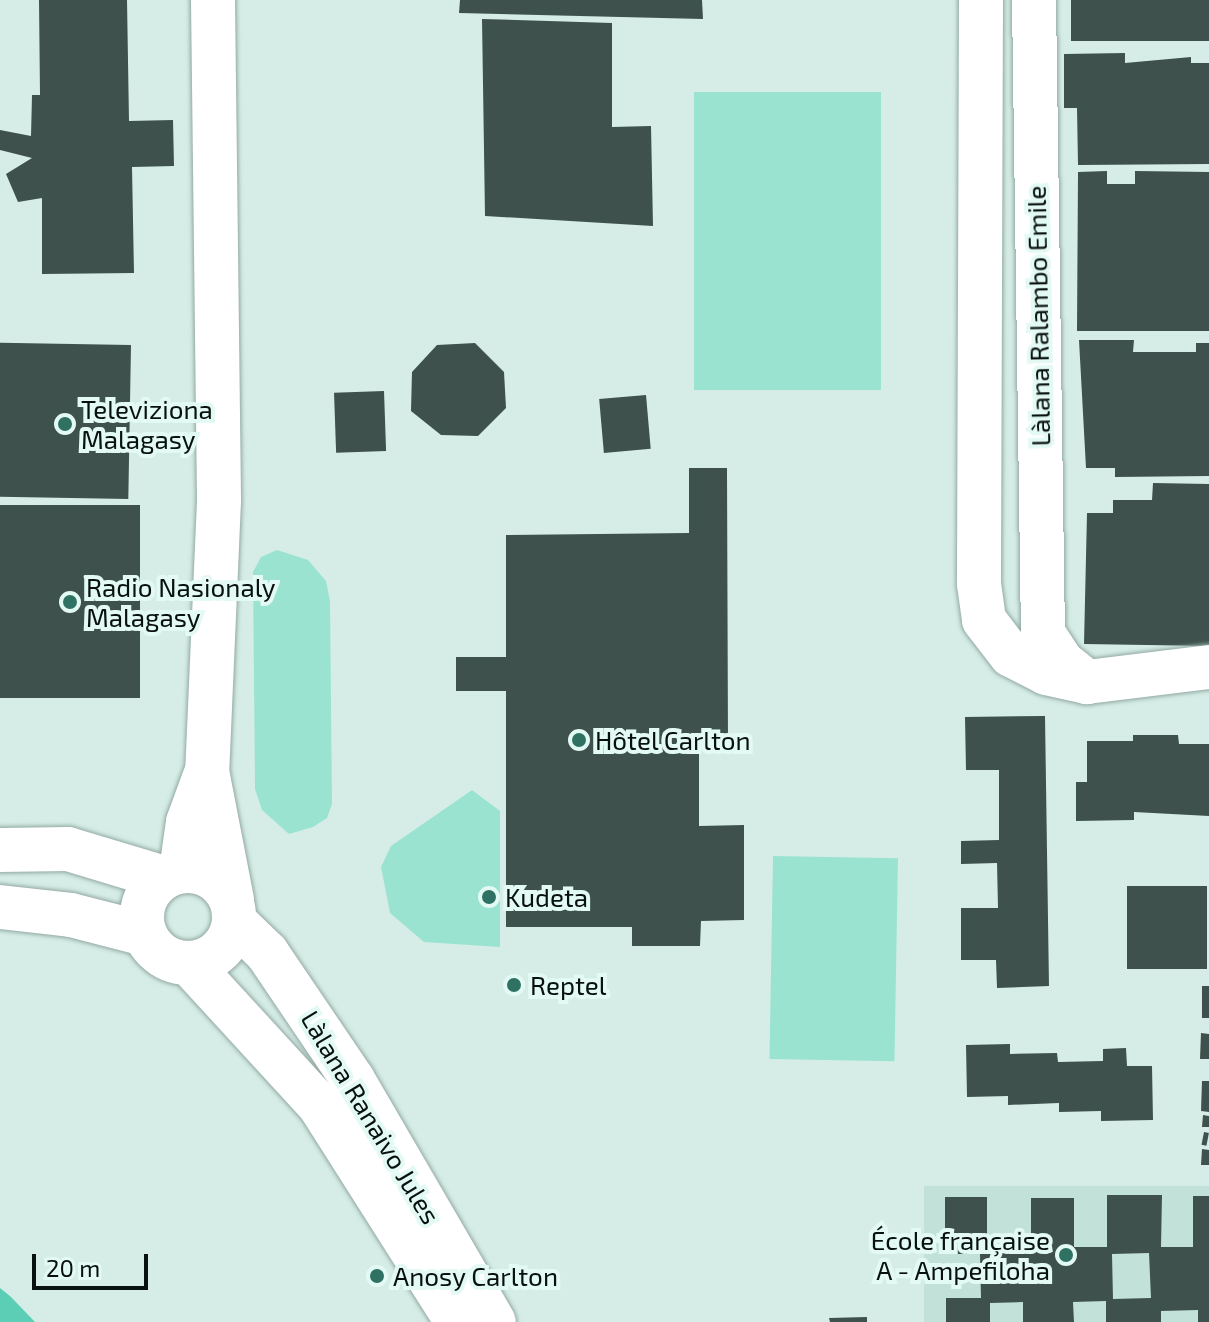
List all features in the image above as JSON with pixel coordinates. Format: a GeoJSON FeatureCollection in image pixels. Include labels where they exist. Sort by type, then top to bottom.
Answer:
{"type":"FeatureCollection","features":[{"type":"Feature","properties":{"kind":"street"},"geometry":{"type":"LineString","coordinates":[[0,907],[71,915],[145,934],[163,956],[189,963],[220,951],[233,911],[207,771],[219,501],[213,0]]}},
{"type":"Feature","properties":{"kind":"street"},"geometry":{"type":"LineString","coordinates":[[981,0],[980,596],[984,620],[1011,655],[1046,673],[1087,682],[1209,667]]}},
{"type":"Feature","properties":{"kind":"street","name":"Làlana Ralambo Emile"},"geometry":{"type":"LineString","coordinates":[[1034,0],[1043,633],[1062,662],[1087,682]]}},
{"type":"Feature","properties":{"kind":"street"},"geometry":{"type":"LineString","coordinates":[[145,934],[145,902],[173,874],[207,771]]}},
{"type":"Feature","properties":{"kind":"street"},"geometry":{"type":"LineString","coordinates":[[0,850],[68,849],[173,874],[202,872],[221,883],[233,911]]}},
{"type":"Feature","properties":{"kind":"street","name":"Làlana Ranaivo Jules"},"geometry":{"type":"LineString","coordinates":[[233,911],[267,953],[353,1080],[494,1322]]}},
{"type":"Feature","properties":{"kind":"street","name":"Làlana Ranaivo Jules"},"geometry":{"type":"LineString","coordinates":[[189,963],[320,1106],[457,1322]]}},
{"type":"Feature","properties":{"kind":"shaded area"},"geometry":{"type":"Polygon","coordinates":[[[694,92],[881,92],[881,390],[694,390],[694,92]]]}},
{"type":"Feature","properties":{"kind":"shaded area"},"geometry":{"type":"Polygon","coordinates":[[[277,550],[308,560],[326,581],[330,601],[332,804],[327,818],[313,827],[289,834],[262,810],[255,789],[253,572],[261,557],[277,550]]]}},
{"type":"Feature","properties":{"kind":"shaded area"},"geometry":{"type":"Polygon","coordinates":[[[472,790],[500,811],[500,947],[424,942],[390,913],[381,867],[391,846],[472,790]]]}},
{"type":"Feature","properties":{"kind":"shaded area"},"geometry":{"type":"Polygon","coordinates":[[[773,856],[898,858],[894,1061],[769,1059],[773,856]]]}},
{"type":"Feature","properties":{"kind":"shaded area","name":"École française A - Ampefiloha"},"geometry":{"type":"Polygon","coordinates":[[[924,1186],[1209,1186],[1209,1322],[924,1322],[924,1186]]]}},
{"type":"Feature","properties":{"kind":"shaded area"},"geometry":{"type":"Polygon","coordinates":[[[0,1288],[10,1296],[35,1322],[0,1322],[0,1288]]]}},
{"type":"Feature","properties":{"kind":"building"},"geometry":{"type":"Polygon","coordinates":[[[39,0],[127,0],[129,121],[173,120],[174,166],[132,167],[134,273],[42,274],[42,198],[18,202],[6,174],[32,158],[0,150],[0,130],[31,136],[32,95],[40,95],[39,0]]]}},
{"type":"Feature","properties":{"kind":"building"},"geometry":{"type":"Polygon","coordinates":[[[460,0],[702,0],[703,19],[459,13],[460,0]]]}},
{"type":"Feature","properties":{"kind":"building"},"geometry":{"type":"Polygon","coordinates":[[[1071,0],[1209,0],[1209,41],[1071,41],[1071,0]]]}},
{"type":"Feature","properties":{"kind":"building"},"geometry":{"type":"Polygon","coordinates":[[[482,19],[612,23],[612,127],[651,126],[653,226],[485,216],[482,19]]]}},
{"type":"Feature","properties":{"kind":"building"},"geometry":{"type":"Polygon","coordinates":[[[1125,53],[1125,63],[1191,57],[1191,63],[1209,63],[1209,164],[1078,165],[1077,108],[1064,108],[1064,54],[1125,53]]]}},
{"type":"Feature","properties":{"kind":"building"},"geometry":{"type":"Polygon","coordinates":[[[1107,171],[1107,184],[1135,184],[1135,171],[1209,172],[1209,331],[1077,331],[1078,172],[1107,171]]]}},
{"type":"Feature","properties":{"kind":"building"},"geometry":{"type":"Polygon","coordinates":[[[1079,340],[1134,340],[1133,352],[1196,352],[1196,343],[1209,343],[1209,476],[1115,477],[1115,468],[1086,468],[1079,340]]]}},
{"type":"Feature","properties":{"kind":"building","name":"Televiziona Malagasy"},"geometry":{"type":"Polygon","coordinates":[[[0,343],[131,345],[128,499],[0,497],[0,343]]]}},
{"type":"Feature","properties":{"kind":"building"},"geometry":{"type":"Polygon","coordinates":[[[475,343],[504,372],[506,408],[478,436],[441,435],[411,411],[412,372],[437,345],[475,343]]]}},
{"type":"Feature","properties":{"kind":"building"},"geometry":{"type":"Polygon","coordinates":[[[384,391],[386,451],[336,453],[334,393],[384,391]]]}},
{"type":"Feature","properties":{"kind":"building"},"geometry":{"type":"Polygon","coordinates":[[[646,395],[651,449],[604,453],[599,399],[646,395]]]}},
{"type":"Feature","properties":{"kind":"building"},"geometry":{"type":"Polygon","coordinates":[[[689,468],[727,468],[728,743],[699,743],[699,826],[744,825],[744,920],[701,921],[700,946],[632,946],[632,927],[506,927],[506,691],[456,691],[456,657],[506,657],[506,535],[689,533],[689,468]]]}},
{"type":"Feature","properties":{"kind":"building"},"geometry":{"type":"Polygon","coordinates":[[[1153,483],[1209,484],[1209,646],[1084,644],[1087,513],[1113,513],[1113,500],[1152,500],[1153,483]]]}},
{"type":"Feature","properties":{"kind":"building","name":"Radio Nasionaly Malagasy"},"geometry":{"type":"Polygon","coordinates":[[[0,505],[140,505],[140,698],[0,698],[0,505]]]}},
{"type":"Feature","properties":{"kind":"building"},"geometry":{"type":"Polygon","coordinates":[[[1045,716],[1049,986],[997,988],[996,960],[961,960],[961,908],[998,908],[997,863],[961,864],[961,841],[999,840],[999,770],[966,770],[965,717],[1045,716]]]}},
{"type":"Feature","properties":{"kind":"building"},"geometry":{"type":"Polygon","coordinates":[[[1133,735],[1178,735],[1179,744],[1209,744],[1209,816],[1134,812],[1134,820],[1076,821],[1076,782],[1087,782],[1087,741],[1133,741],[1133,735]]]}},
{"type":"Feature","properties":{"kind":"building"},"geometry":{"type":"Polygon","coordinates":[[[1127,886],[1207,886],[1207,969],[1127,969],[1127,886]]]}},
{"type":"Feature","properties":{"kind":"building"},"geometry":{"type":"Polygon","coordinates":[[[1202,986],[1209,986],[1209,1018],[1202,1018],[1202,986]]]}},
{"type":"Feature","properties":{"kind":"building"},"geometry":{"type":"Polygon","coordinates":[[[1201,1033],[1209,1034],[1209,1059],[1200,1059],[1201,1033]]]}},
{"type":"Feature","properties":{"kind":"building"},"geometry":{"type":"Polygon","coordinates":[[[1010,1044],[1010,1054],[1057,1053],[1058,1062],[1103,1061],[1103,1049],[1126,1048],[1127,1066],[1152,1066],[1153,1120],[1101,1121],[1101,1111],[1059,1112],[1059,1103],[1008,1105],[1008,1096],[967,1097],[966,1045],[1010,1044]]]}},
{"type":"Feature","properties":{"kind":"building"},"geometry":{"type":"Polygon","coordinates":[[[1202,1081],[1209,1081],[1209,1112],[1201,1111],[1202,1081]]]}},
{"type":"Feature","properties":{"kind":"building"},"geometry":{"type":"Polygon","coordinates":[[[1203,1115],[1209,1116],[1209,1127],[1202,1127],[1203,1115]]]}},
{"type":"Feature","properties":{"kind":"building"},"geometry":{"type":"Polygon","coordinates":[[[1204,1132],[1209,1133],[1206,1146],[1202,1145],[1204,1132]]]}},
{"type":"Feature","properties":{"kind":"building"},"geometry":{"type":"Polygon","coordinates":[[[1202,1149],[1209,1150],[1209,1165],[1201,1165],[1202,1149]]]}},
{"type":"Feature","properties":{"kind":"building"},"geometry":{"type":"Polygon","coordinates":[[[1107,1195],[1162,1195],[1161,1247],[1193,1247],[1193,1196],[1209,1196],[1209,1322],[1198,1322],[1198,1310],[1161,1311],[1161,1322],[1106,1322],[1106,1301],[1073,1302],[1074,1322],[1023,1322],[1023,1302],[990,1303],[990,1322],[946,1322],[946,1298],[981,1298],[980,1254],[945,1254],[945,1197],[987,1197],[987,1247],[1031,1247],[1031,1198],[1074,1198],[1074,1247],[1107,1247],[1107,1195]],[[1149,1253],[1112,1254],[1113,1299],[1151,1298],[1149,1253]]]}},
{"type":"Feature","properties":{"kind":"building"},"geometry":{"type":"Polygon","coordinates":[[[867,1317],[867,1322],[830,1322],[829,1318],[867,1317]]]}},
{"type":"Feature","properties":{"kind":"place","name":"Televiziona Malagasy"},"geometry":{"type":"Point","coordinates":[65,424]}},
{"type":"Feature","properties":{"kind":"place","name":"Radio Nasionaly Malagasy"},"geometry":{"type":"Point","coordinates":[70,602]}},
{"type":"Feature","properties":{"kind":"place","name":"Hôtel Carlton"},"geometry":{"type":"Point","coordinates":[579,740]}},
{"type":"Feature","properties":{"kind":"place","name":"Kudeta"},"geometry":{"type":"Point","coordinates":[489,897]}},
{"type":"Feature","properties":{"kind":"place","name":"Reptel"},"geometry":{"type":"Point","coordinates":[514,985]}},
{"type":"Feature","properties":{"kind":"place","name":"École française A - Ampefiloha"},"geometry":{"type":"Point","coordinates":[1066,1255]}},
{"type":"Feature","properties":{"kind":"place","name":"Anosy Carlton"},"geometry":{"type":"Point","coordinates":[377,1276]}}]}
